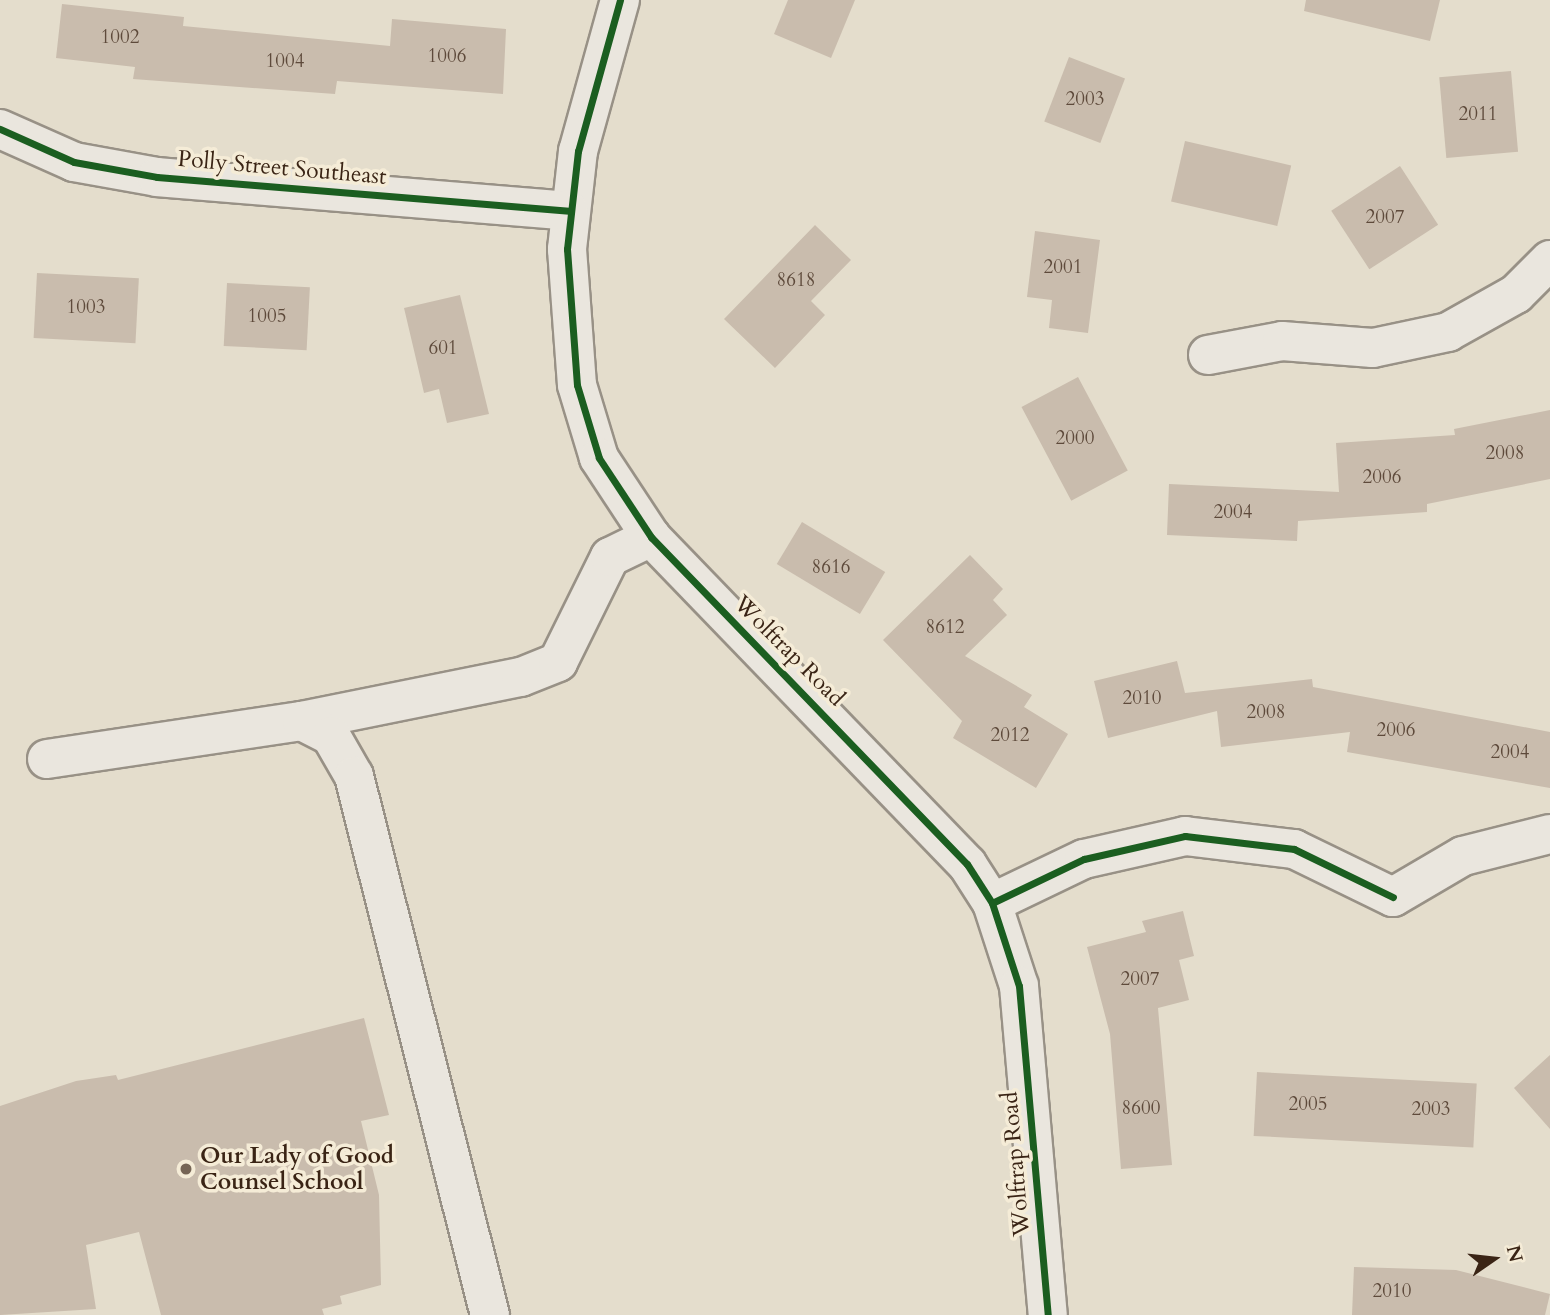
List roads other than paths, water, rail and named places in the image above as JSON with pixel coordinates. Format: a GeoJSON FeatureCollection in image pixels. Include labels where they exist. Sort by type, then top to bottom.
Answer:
{"type":"FeatureCollection","features":[{"type":"Feature","properties":{"kind":"street","name":"Wolftrap Road"},"geometry":{"type":"LineString","coordinates":[[620,0],[578,151],[569,211],[568,325],[577,385],[599,458],[651,537],[967,864],[992,903],[1019,986],[1048,1315]]}},
{"type":"Feature","properties":{"kind":"street","name":"Polly Street Southeast"},"geometry":{"type":"LineString","coordinates":[[0,129],[74,162],[157,177],[569,211]]}},
{"type":"Feature","properties":{"kind":"street"},"geometry":{"type":"LineString","coordinates":[[1208,355],[1282,341],[1373,348],[1448,332],[1516,294],[1550,260]]}},
{"type":"Feature","properties":{"kind":"street"},"geometry":{"type":"LineString","coordinates":[[47,759],[302,722],[521,677],[558,662],[610,557],[651,537]]}},
{"type":"Feature","properties":{"kind":"street"},"geometry":{"type":"LineString","coordinates":[[302,722],[331,736],[354,776],[490,1315]]}},
{"type":"Feature","properties":{"kind":"street"},"geometry":{"type":"LineString","coordinates":[[992,903],[1084,859],[1185,836],[1294,849],[1393,897],[1462,856],[1550,834]]}},
{"type":"Feature","properties":{"kind":"place","name":"Our Lady of Good Counsel School"},"geometry":{"type":"Point","coordinates":[186,1169]}}]}
